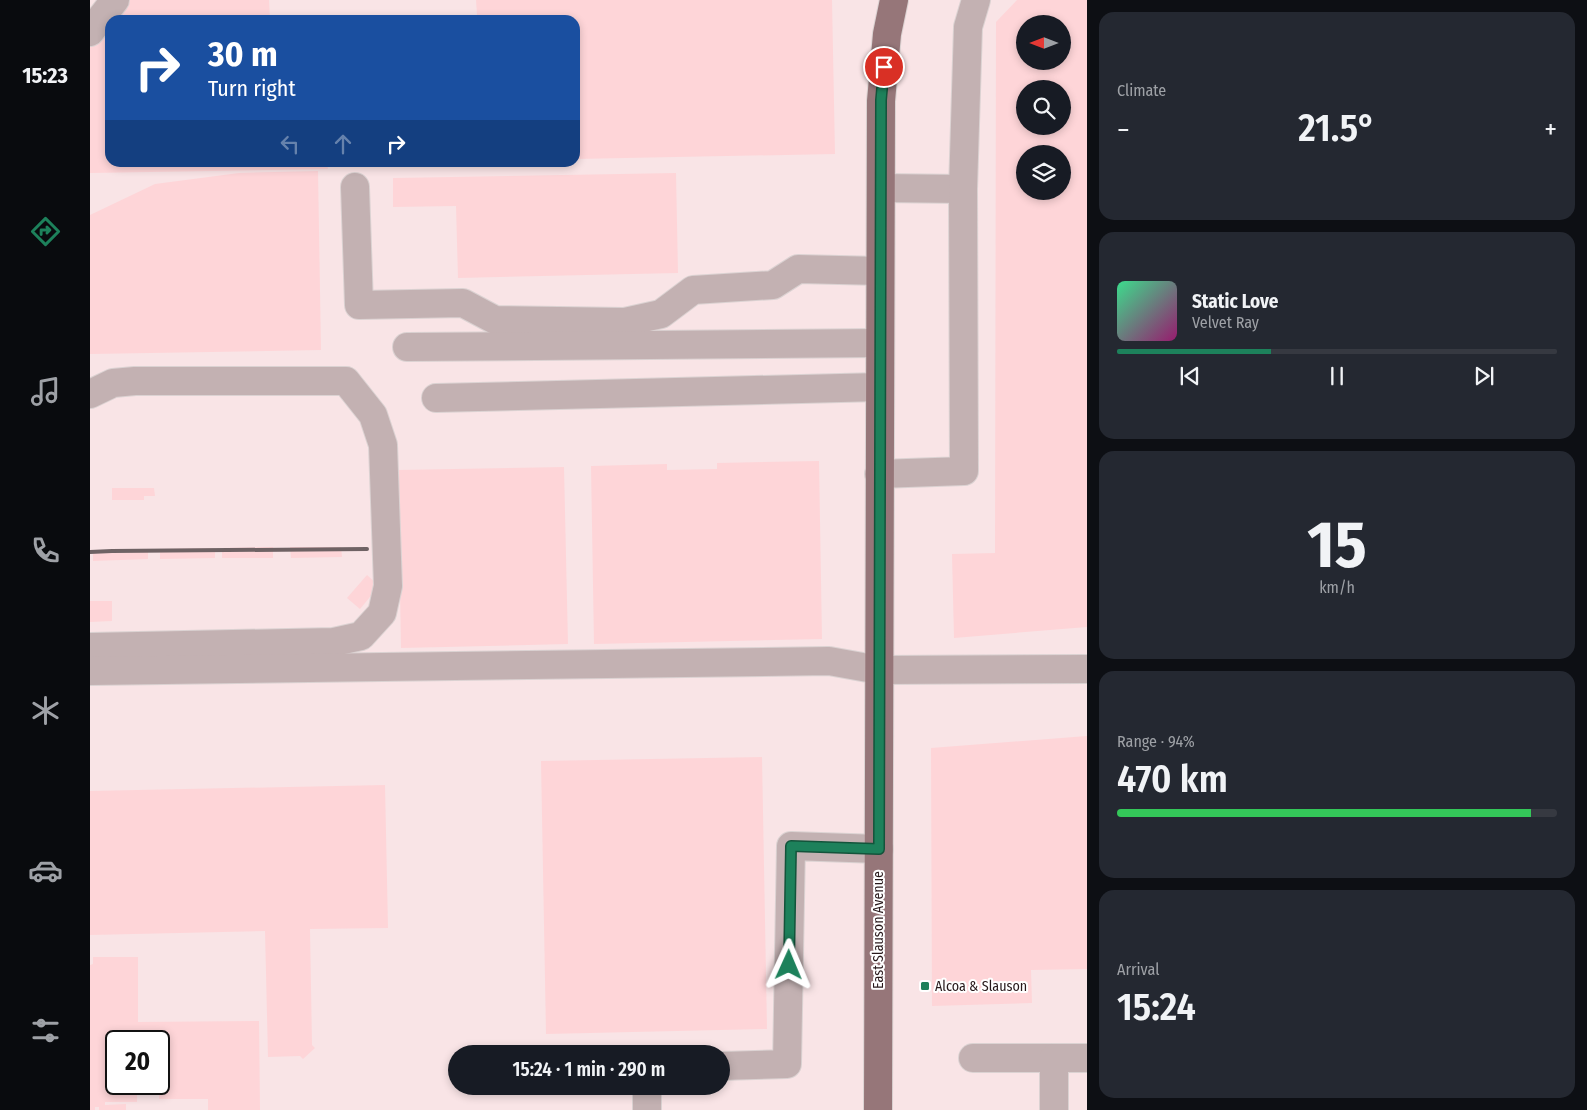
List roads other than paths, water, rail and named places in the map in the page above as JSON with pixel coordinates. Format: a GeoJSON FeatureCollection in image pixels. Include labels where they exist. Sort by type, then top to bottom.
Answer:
{"type":"FeatureCollection","features":[{"type":"Feature","properties":{"kind":"main road","name":"East Slauson Avenue"},"geometry":{"type":"LineString","coordinates":[[878,1110],[881,100],[887,34],[894,0]]}},
{"type":"Feature","properties":{"kind":"lane"},"geometry":{"type":"LineString","coordinates":[[90,32],[116,0]]}},
{"type":"Feature","properties":{"kind":"lane"},"geometry":{"type":"LineString","coordinates":[[879,474],[964,471],[963,189],[968,26],[976,0]]}},
{"type":"Feature","properties":{"kind":"lane"},"geometry":{"type":"LineString","coordinates":[[355,187],[359,306],[463,303],[495,320],[625,322],[661,314],[693,290],[773,285],[798,269],[880,271]]}},
{"type":"Feature","properties":{"kind":"lane"},"geometry":{"type":"LineString","coordinates":[[881,188],[963,189]]}},
{"type":"Feature","properties":{"kind":"lane"},"geometry":{"type":"LineString","coordinates":[[407,347],[880,343]]}},
{"type":"Feature","properties":{"kind":"lane"},"geometry":{"type":"LineString","coordinates":[[90,394],[113,383],[134,381],[346,381],[373,415],[383,445],[388,586],[382,613],[361,636],[334,642],[90,647]]}},
{"type":"Feature","properties":{"kind":"lane"},"geometry":{"type":"LineString","coordinates":[[436,398],[880,388]]}},
{"type":"Feature","properties":{"kind":"lane"},"geometry":{"type":"LineString","coordinates":[[90,671],[829,661],[879,670],[1087,669]]}},
{"type":"Feature","properties":{"kind":"lane"},"geometry":{"type":"LineString","coordinates":[[730,1066],[787,1064],[791,846],[879,849]]}},
{"type":"Feature","properties":{"kind":"lane"},"geometry":{"type":"LineString","coordinates":[[973,1058],[1087,1058]]}},
{"type":"Feature","properties":{"kind":"lane"},"geometry":{"type":"LineString","coordinates":[[1054,1058],[1054,1110]]}},
{"type":"Feature","properties":{"kind":"lane"},"geometry":{"type":"LineString","coordinates":[[646,1095],[647,1110]]}},
{"type":"Feature","properties":{"kind":"railway"},"geometry":{"type":"LineString","coordinates":[[90,552],[367,549]]}},
{"type":"Feature","properties":{"kind":"place","name":"Alcoa & Slauson"},"geometry":{"type":"Point","coordinates":[925,986]}}]}
